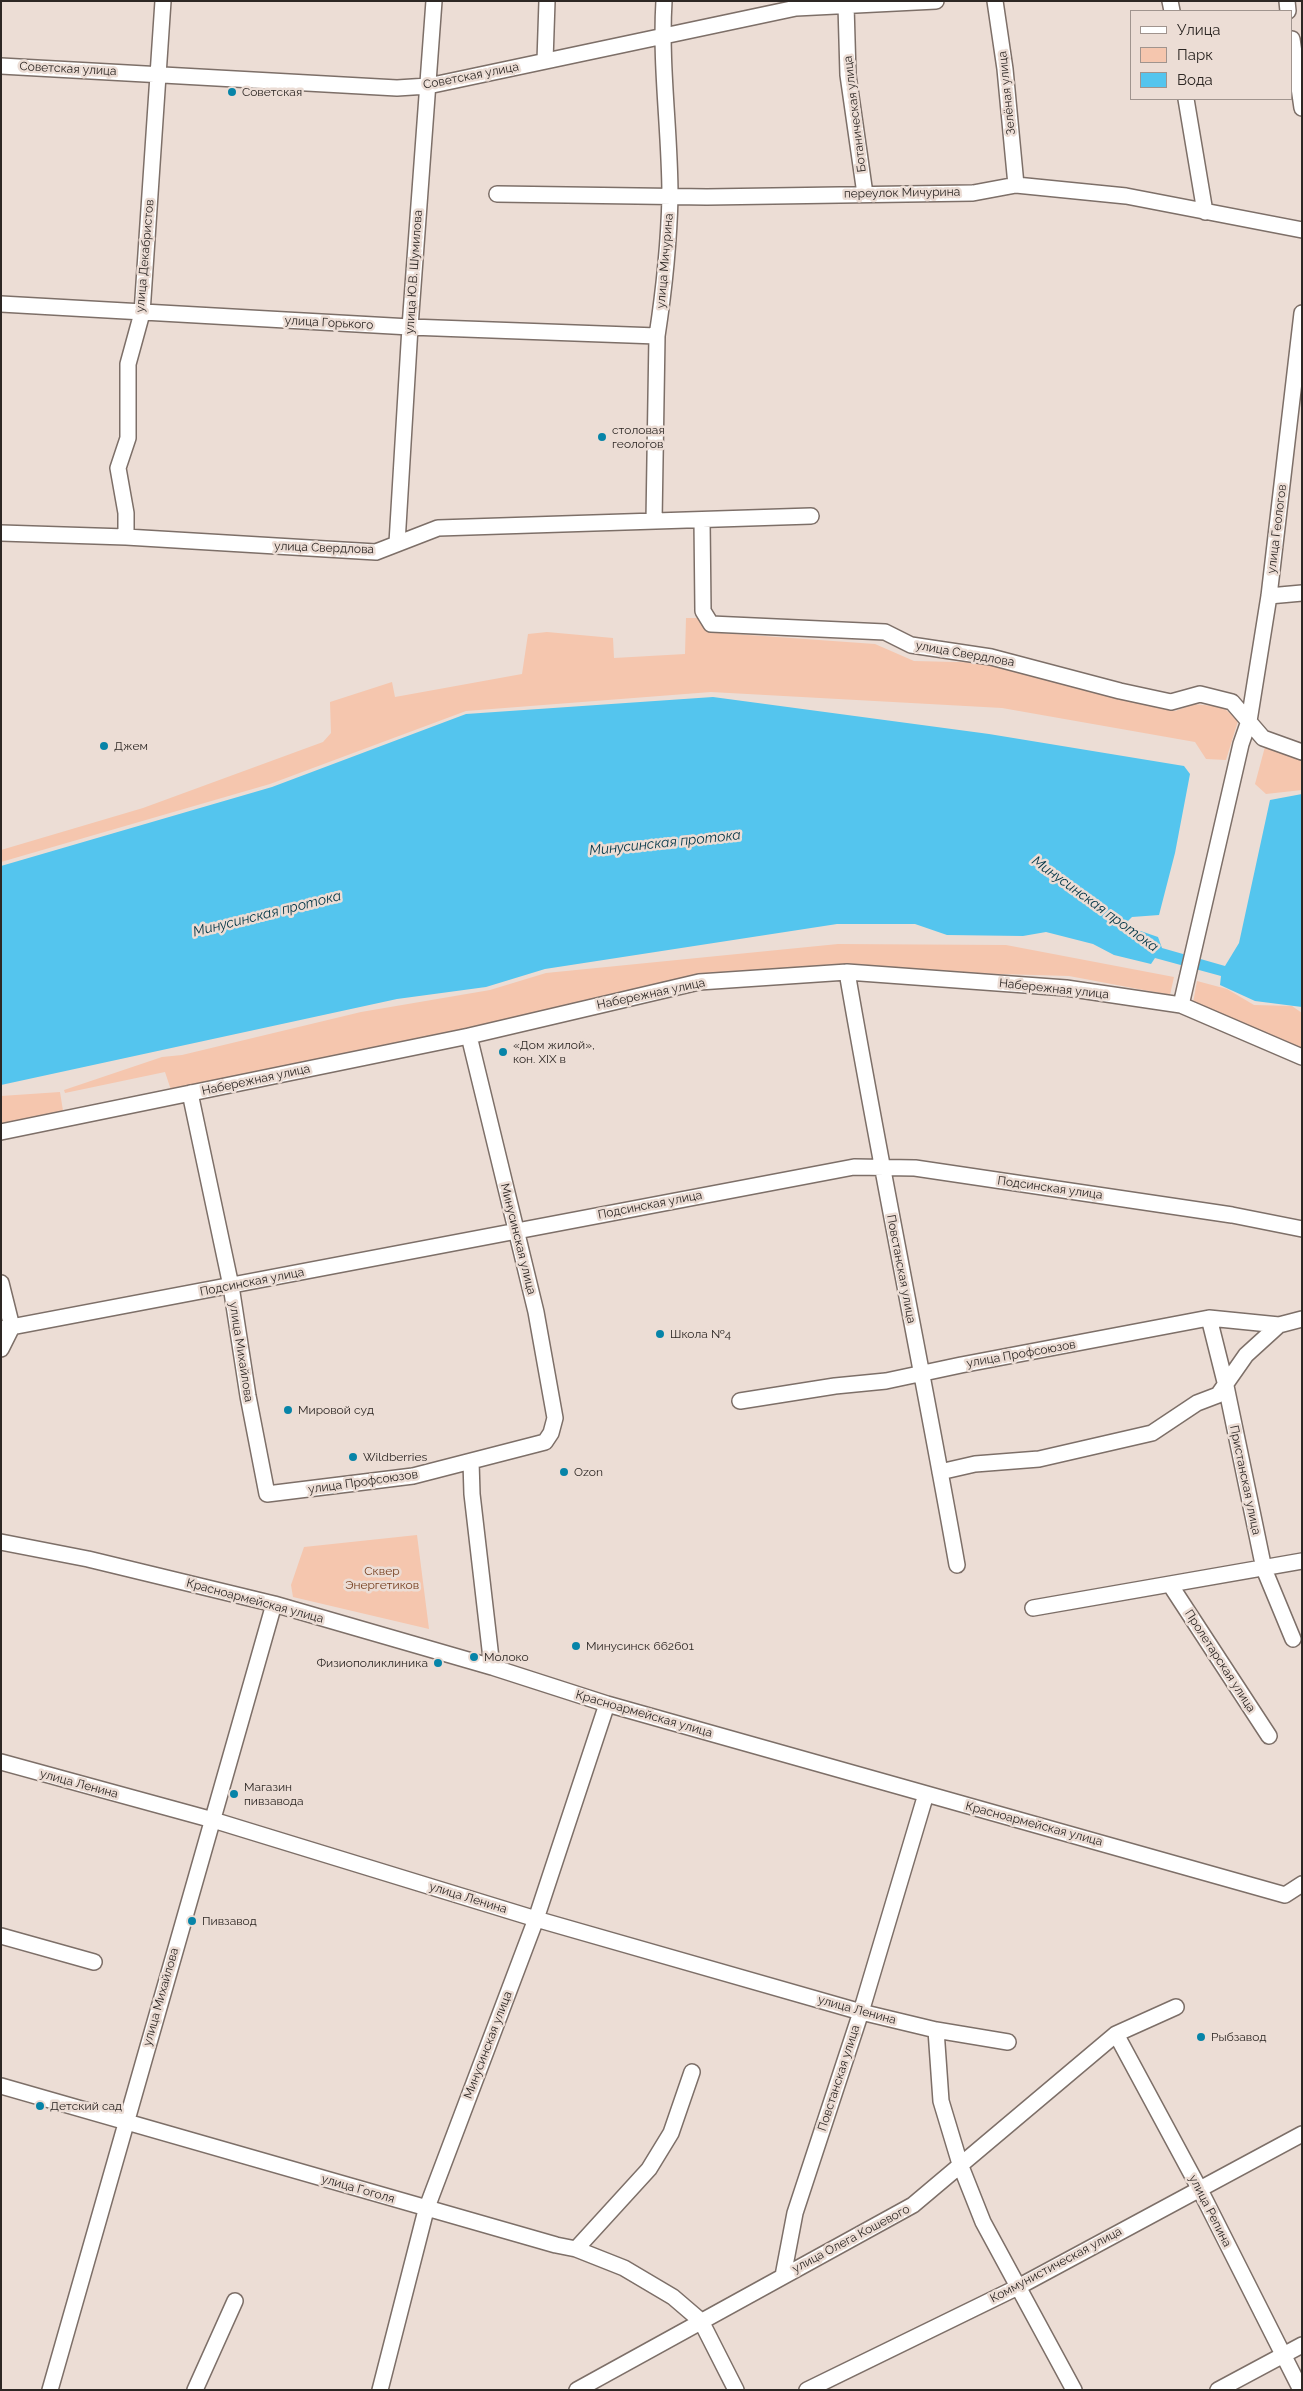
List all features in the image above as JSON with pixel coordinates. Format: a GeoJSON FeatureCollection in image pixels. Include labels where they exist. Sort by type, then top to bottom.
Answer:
{"type":"FeatureCollection","features":[{"type":"Feature","properties":{"kind":"street","name":"улица Декабристов"},"geometry":{"type":"LineString","coordinates":[[126,537],[126,513],[118,468],[128,438],[128,364],[142,312],[163,1]]}},
{"type":"Feature","properties":{"kind":"street","name":"улица Ю.В. Шумилова"},"geometry":{"type":"LineString","coordinates":[[397,543],[410,327],[434,1]]}},
{"type":"Feature","properties":{"kind":"street"},"geometry":{"type":"LineString","coordinates":[[545,61],[547,1]]}},
{"type":"Feature","properties":{"kind":"street","name":"улица Мичурина"},"geometry":{"type":"LineString","coordinates":[[654,521],[657,336],[670,196],[662,36],[664,1]]}},
{"type":"Feature","properties":{"kind":"street","name":"Советская улица"},"geometry":{"type":"LineString","coordinates":[[1,66],[397,88],[428,86],[662,36],[796,4],[887,5],[936,1]]}},
{"type":"Feature","properties":{"kind":"street","name":"Зелёная улица"},"geometry":{"type":"LineString","coordinates":[[995,1],[1005,69],[1016,185]]}},
{"type":"Feature","properties":{"kind":"street","name":"Ботаническая улица"},"geometry":{"type":"LineString","coordinates":[[846,5],[848,75],[865,194]]}},
{"type":"Feature","properties":{"kind":"street"},"geometry":{"type":"LineString","coordinates":[[1293,46],[1302,108]]}},
{"type":"Feature","properties":{"kind":"street"},"geometry":{"type":"LineString","coordinates":[[1186,100],[1205,212]]}},
{"type":"Feature","properties":{"kind":"street","name":"переулок Мичурина"},"geometry":{"type":"LineString","coordinates":[[497,194],[707,197],[973,192],[1016,185],[1126,196],[1302,230]]}},
{"type":"Feature","properties":{"kind":"street","name":"улица Горького"},"geometry":{"type":"LineString","coordinates":[[1,304],[410,327],[657,336]]}},
{"type":"Feature","properties":{"kind":"street","name":"улица Геологов"},"geometry":{"type":"LineString","coordinates":[[1181,1005],[1249,721],[1269,596],[1302,313]]}},
{"type":"Feature","properties":{"kind":"street","name":"улица Свердлова"},"geometry":{"type":"LineString","coordinates":[[1,533],[126,537],[376,552],[438,528],[811,516]]}},
{"type":"Feature","properties":{"kind":"street","name":"улица Свердлова"},"geometry":{"type":"LineString","coordinates":[[702,520],[703,611],[711,624],[885,632],[911,645],[991,656],[1120,691],[1171,702],[1200,694],[1232,702],[1263,738],[1302,752]]}},
{"type":"Feature","properties":{"kind":"street"},"geometry":{"type":"LineString","coordinates":[[1269,596],[1302,593]]}},
{"type":"Feature","properties":{"kind":"street","name":"Набережная улица"},"geometry":{"type":"LineString","coordinates":[[1,1132],[469,1036],[699,982],[847,972],[1066,988],[1181,1005],[1302,1057]]}},
{"type":"Feature","properties":{"kind":"street","name":"Повстанская улица"},"geometry":{"type":"LineString","coordinates":[[847,972],[881,1168],[923,1374],[957,1565]]}},
{"type":"Feature","properties":{"kind":"street","name":"Минусинская улица"},"geometry":{"type":"LineString","coordinates":[[469,1036],[536,1312],[555,1418],[551,1433],[545,1442]]}},
{"type":"Feature","properties":{"kind":"street","name":"улица Михайлова"},"geometry":{"type":"LineString","coordinates":[[190,1093],[231,1286],[248,1396],[267,1494]]}},
{"type":"Feature","properties":{"kind":"street","name":"Подсинская улица"},"geometry":{"type":"LineString","coordinates":[[6,1328],[854,1167],[924,1170],[1232,1215],[1302,1228]]}},
{"type":"Feature","properties":{"kind":"street"},"geometry":{"type":"LineString","coordinates":[[1,1283],[6,1328],[1,1349]]}},
{"type":"Feature","properties":{"kind":"street","name":"улица Профсоюзов"},"geometry":{"type":"LineString","coordinates":[[740,1401],[923,1374],[961,1365],[1209,1318],[1279,1325],[1302,1319]]}},
{"type":"Feature","properties":{"kind":"street","name":"Пристанская улица"},"geometry":{"type":"LineString","coordinates":[[1209,1318],[1226,1386],[1264,1569],[1293,1639]]}},
{"type":"Feature","properties":{"kind":"street"},"geometry":{"type":"LineString","coordinates":[[940,1472],[975,1464],[1039,1459],[1152,1433],[1197,1403],[1218,1395],[1246,1356],[1279,1325]]}},
{"type":"Feature","properties":{"kind":"street","name":"улица Профсоюзов"},"geometry":{"type":"LineString","coordinates":[[267,1494],[413,1476],[545,1442]]}},
{"type":"Feature","properties":{"kind":"street"},"geometry":{"type":"LineString","coordinates":[[470,1461],[472,1494],[492,1667]]}},
{"type":"Feature","properties":{"kind":"street","name":"Красноармейская улица"},"geometry":{"type":"LineString","coordinates":[[1,1542],[88,1559],[274,1604],[492,1667],[607,1704],[1285,1895],[1302,1884]]}},
{"type":"Feature","properties":{"kind":"street"},"geometry":{"type":"LineString","coordinates":[[1033,1608],[1171,1586],[1302,1562]]}},
{"type":"Feature","properties":{"kind":"street","name":"Пролетарская улица"},"geometry":{"type":"LineString","coordinates":[[1171,1586],[1269,1736]]}},
{"type":"Feature","properties":{"kind":"street","name":"улица Михайлова"},"geometry":{"type":"LineString","coordinates":[[50,2390],[124,2120],[213,1820],[274,1604]]}},
{"type":"Feature","properties":{"kind":"street","name":"Минусинская улица"},"geometry":{"type":"LineString","coordinates":[[380,2390],[426,2210],[536,1919],[607,1704]]}},
{"type":"Feature","properties":{"kind":"street","name":"улица Ленина"},"geometry":{"type":"LineString","coordinates":[[1,1762],[213,1820],[536,1919],[861,2012],[936,2030],[1008,2042]]}},
{"type":"Feature","properties":{"kind":"street","name":"Повстанская улица"},"geometry":{"type":"LineString","coordinates":[[783,2276],[795,2213],[861,2012],[926,1794]]}},
{"type":"Feature","properties":{"kind":"street"},"geometry":{"type":"LineString","coordinates":[[1,1936],[94,1962]]}},
{"type":"Feature","properties":{"kind":"street","name":"улица Олега Кошевого"},"geometry":{"type":"LineString","coordinates":[[577,2390],[913,2205],[1116,2034],[1176,2007]]}},
{"type":"Feature","properties":{"kind":"street"},"geometry":{"type":"LineString","coordinates":[[936,2030],[942,2101],[960,2164],[983,2222],[1074,2390]]}},
{"type":"Feature","properties":{"kind":"street","name":"улица Репина"},"geometry":{"type":"LineString","coordinates":[[1116,2034],[1200,2188],[1301,2390]]}},
{"type":"Feature","properties":{"kind":"street"},"geometry":{"type":"LineString","coordinates":[[576,2248],[649,2169],[671,2133],[692,2072]]}},
{"type":"Feature","properties":{"kind":"street","name":"улица Гоголя"},"geometry":{"type":"LineString","coordinates":[[1,2086],[124,2120],[426,2210],[556,2245],[576,2248],[624,2268],[673,2297],[702,2320]]}},
{"type":"Feature","properties":{"kind":"street","name":"Коммунистическая улица"},"geometry":{"type":"LineString","coordinates":[[807,2390],[1018,2286],[1302,2134]]}},
{"type":"Feature","properties":{"kind":"street"},"geometry":{"type":"LineString","coordinates":[[194,2390],[235,2301]]}},
{"type":"Feature","properties":{"kind":"street"},"geometry":{"type":"LineString","coordinates":[[702,2320],[736,2390]]}},
{"type":"Feature","properties":{"kind":"street"},"geometry":{"type":"LineString","coordinates":[[1218,2390],[1302,2345]]}},
{"type":"Feature","properties":{"kind":"green space"},"geometry":{"type":"Polygon","coordinates":[[[686,618],[701,618],[707,632],[875,644],[914,661],[997,663],[1175,711],[1194,704],[1223,707],[1238,721],[1226,760],[1206,759],[1195,742],[1002,708],[711,692],[466,711],[270,784],[1,862],[1,850],[143,808],[323,742],[331,733],[330,702],[392,682],[395,697],[522,674],[528,634],[547,632],[613,638],[614,658],[685,654],[686,618]]]}},
{"type":"Feature","properties":{"kind":"green space"},"geometry":{"type":"Polygon","coordinates":[[[1266,743],[1302,759],[1302,790],[1266,794],[1255,784],[1266,743]]]}},
{"type":"Feature","properties":{"kind":"green space"},"geometry":{"type":"Polygon","coordinates":[[[838,944],[1006,945],[1174,977],[1170,995],[1069,976],[932,972],[697,978],[468,1032],[172,1093],[165,1072],[65,1093],[64,1090],[162,1057],[182,1055],[361,1012],[490,990],[546,973],[838,944]]]}},
{"type":"Feature","properties":{"kind":"green space"},"geometry":{"type":"Polygon","coordinates":[[[1197,981],[1227,989],[1254,1005],[1292,1006],[1302,1013],[1302,1048],[1193,1003],[1197,981]]]}},
{"type":"Feature","properties":{"kind":"green space"},"geometry":{"type":"Polygon","coordinates":[[[60,1092],[64,1117],[1,1127],[1,1096],[60,1092]]]}},
{"type":"Feature","properties":{"kind":"green space","name":"Сквер Энергетиков"},"geometry":{"type":"Polygon","coordinates":[[[417,1535],[429,1629],[293,1597],[291,1585],[304,1547],[417,1535]]]}},
{"type":"Feature","properties":{"kind":"water","name":"Минусинская протока"},"geometry":{"type":"Polygon","coordinates":[[[713,697],[989,734],[1184,766],[1190,774],[1175,853],[1159,915],[1132,917],[1128,921],[1129,927],[1158,937],[1162,948],[1225,966],[1239,943],[1270,800],[1302,794],[1302,1007],[1255,1001],[1220,985],[1221,976],[1155,958],[1151,964],[1114,955],[1093,944],[1046,932],[1023,936],[947,935],[915,924],[837,924],[545,969],[486,987],[397,999],[1,1085],[1,866],[272,787],[466,714],[713,697]]]}},
{"type":"Feature","properties":{"kind":"place","name":"Советская"},"geometry":{"type":"Point","coordinates":[232,92]}},
{"type":"Feature","properties":{"kind":"place","name":"столовая геологов"},"geometry":{"type":"Point","coordinates":[602,437]}},
{"type":"Feature","properties":{"kind":"place","name":"Джем"},"geometry":{"type":"Point","coordinates":[104,746]}},
{"type":"Feature","properties":{"kind":"place","name":"«Дом жилой», кон. ХIХ в"},"geometry":{"type":"Point","coordinates":[503,1052]}},
{"type":"Feature","properties":{"kind":"place","name":"Школа №4"},"geometry":{"type":"Point","coordinates":[660,1334]}},
{"type":"Feature","properties":{"kind":"place","name":"Мировой суд"},"geometry":{"type":"Point","coordinates":[288,1410]}},
{"type":"Feature","properties":{"kind":"place","name":"Wildberries"},"geometry":{"type":"Point","coordinates":[353,1457]}},
{"type":"Feature","properties":{"kind":"place","name":"Ozon"},"geometry":{"type":"Point","coordinates":[564,1472]}},
{"type":"Feature","properties":{"kind":"place","name":"Минусинск 662601"},"geometry":{"type":"Point","coordinates":[576,1646]}},
{"type":"Feature","properties":{"kind":"place","name":"Молоко"},"geometry":{"type":"Point","coordinates":[474,1657]}},
{"type":"Feature","properties":{"kind":"place","name":"Физиополиклиника"},"geometry":{"type":"Point","coordinates":[438,1663]}},
{"type":"Feature","properties":{"kind":"place","name":"Магазин пивзавода"},"geometry":{"type":"Point","coordinates":[234,1794]}},
{"type":"Feature","properties":{"kind":"place","name":"Пивзавод"},"geometry":{"type":"Point","coordinates":[192,1921]}},
{"type":"Feature","properties":{"kind":"place","name":"Рыбзавод"},"geometry":{"type":"Point","coordinates":[1201,2037]}},
{"type":"Feature","properties":{"kind":"place","name":"Детский сад"},"geometry":{"type":"Point","coordinates":[40,2106]}}]}
